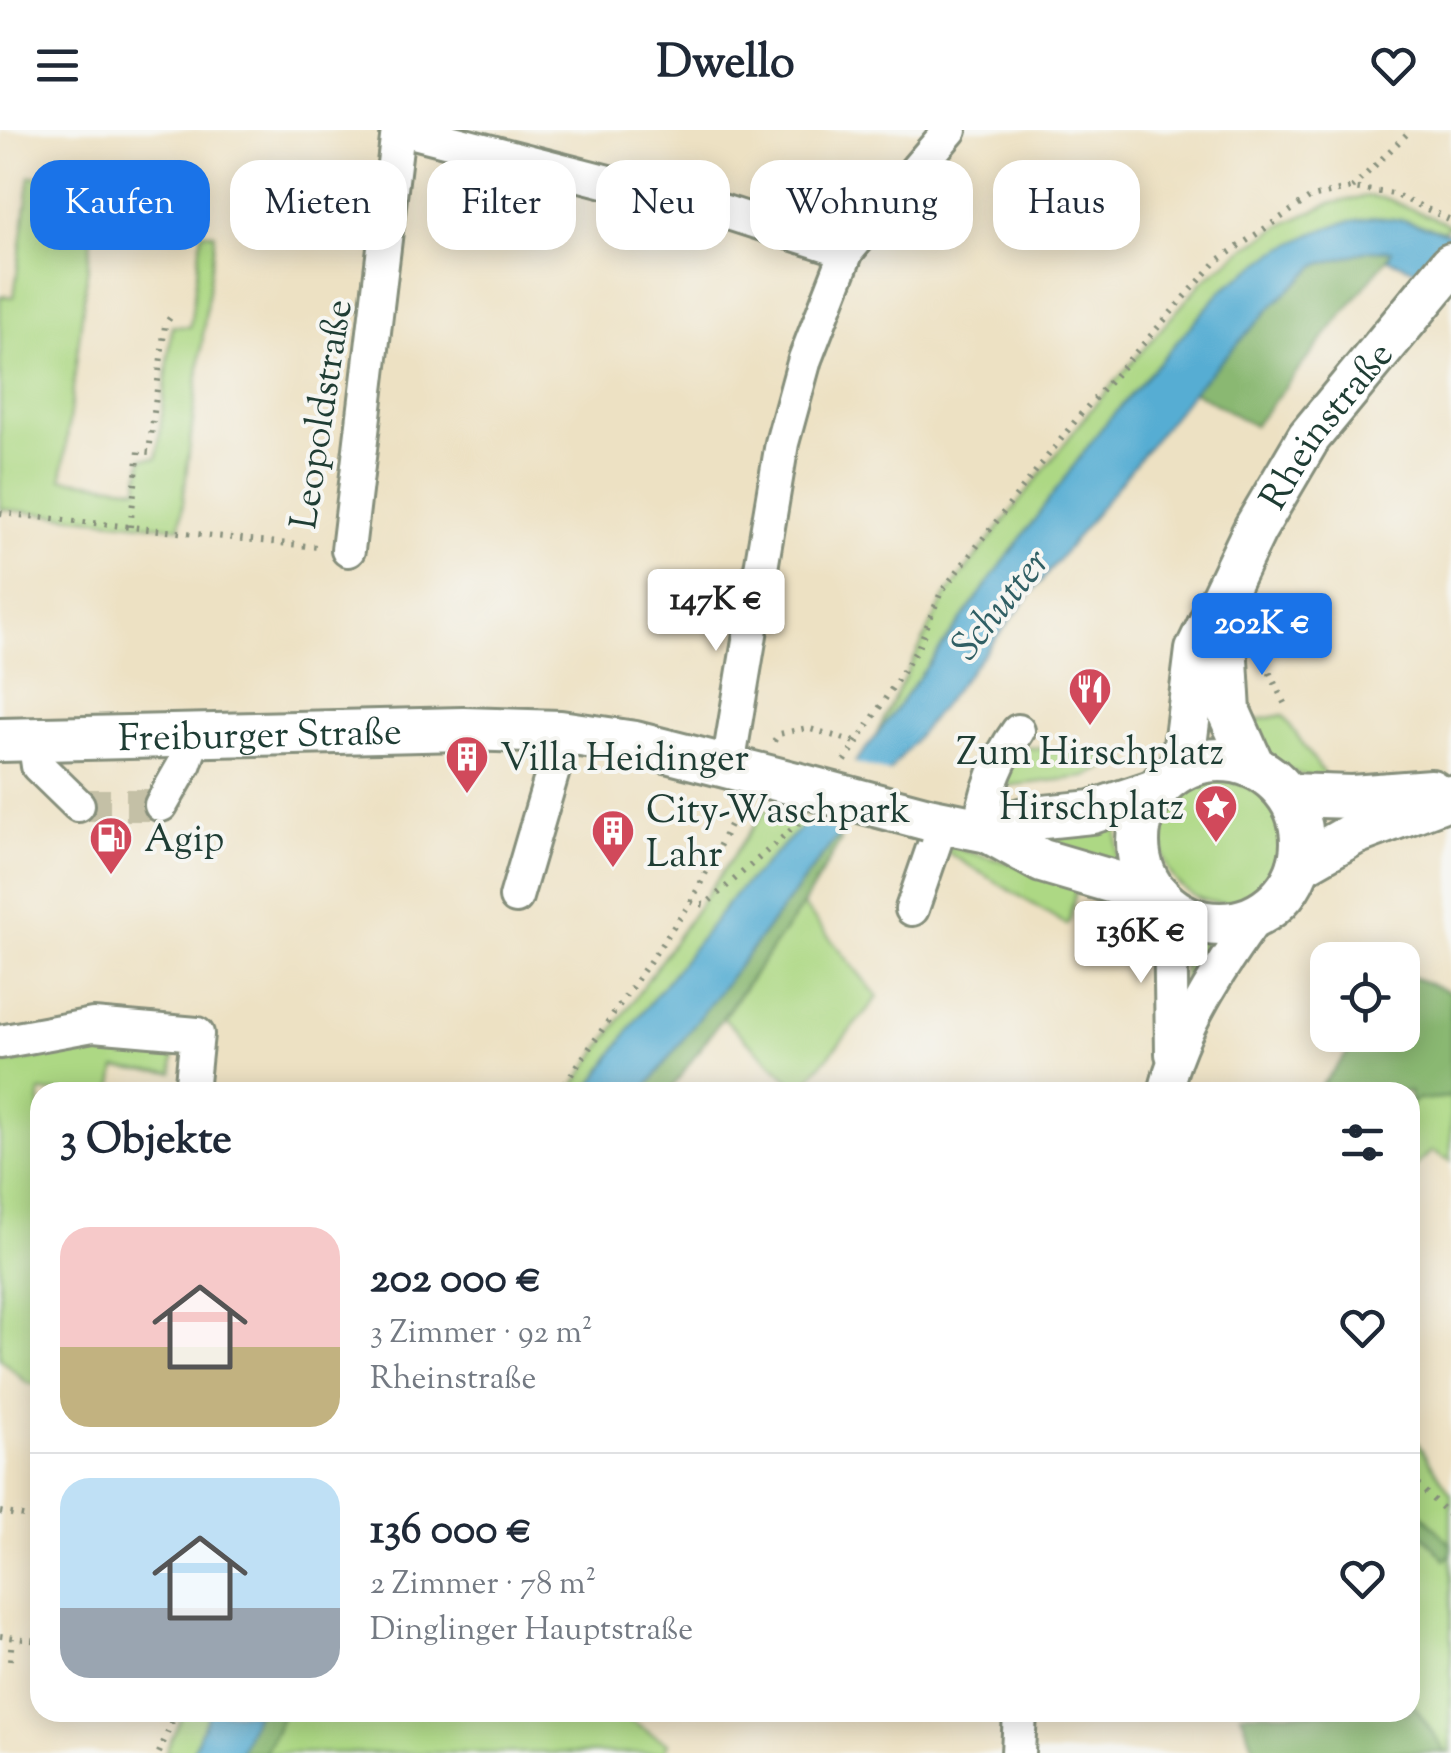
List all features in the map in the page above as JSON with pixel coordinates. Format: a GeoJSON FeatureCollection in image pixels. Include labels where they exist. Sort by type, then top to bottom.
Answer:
{"type":"FeatureCollection","features":[{"type":"Feature","properties":{"kind":"main road","name":"Rheinstraße"},"geometry":{"type":"LineString","coordinates":[[1168,780],[1197,650],[1255,528],[1309,437],[1451,265]]}},
{"type":"Feature","properties":{"kind":"main road","name":"Rheinstraße"},"geometry":{"type":"LineString","coordinates":[[1222,601],[1229,712],[1254,766]]}},
{"type":"Feature","properties":{"kind":"main road","name":"Freiburger Straße"},"geometry":{"type":"LineString","coordinates":[[17,739],[463,729],[560,732],[634,743],[728,766],[802,798],[960,826],[1042,861],[1164,901]]}},
{"type":"Feature","properties":{"kind":"main road"},"geometry":{"type":"LineString","coordinates":[[960,826],[1107,808],[1203,761],[1228,759],[1254,766],[1273,778],[1288,795],[1299,817],[1299,865],[1284,894],[1259,914],[1237,922],[1213,924],[1190,918],[1164,901],[1143,871],[1138,844],[1142,816],[1168,780]]}},
{"type":"Feature","properties":{"kind":"main road"},"geometry":{"type":"LineString","coordinates":[[1288,795],[1352,796],[1451,789]]}},
{"type":"Feature","properties":{"kind":"main road"},"geometry":{"type":"LineString","coordinates":[[1299,865],[1356,834],[1451,797]]}},
{"type":"Feature","properties":{"kind":"street","name":"Leopoldstraße"},"geometry":{"type":"LineString","coordinates":[[348,550],[398,130]]}},
{"type":"Feature","properties":{"kind":"street"},"geometry":{"type":"LineString","coordinates":[[406,130],[725,212],[848,251]]}},
{"type":"Feature","properties":{"kind":"street"},"geometry":{"type":"LineString","coordinates":[[728,766],[782,444],[805,359],[848,251],[950,130]]}},
{"type":"Feature","properties":{"kind":"street"},"geometry":{"type":"LineString","coordinates":[[912,909],[960,826],[985,795],[1002,753],[1018,731]]}},
{"type":"Feature","properties":{"kind":"street"},"geometry":{"type":"LineString","coordinates":[[516,897],[557,757],[560,732]]}},
{"type":"Feature","properties":{"kind":"street"},"geometry":{"type":"LineString","coordinates":[[161,805],[185,764],[195,734]]}},
{"type":"Feature","properties":{"kind":"street"},"geometry":{"type":"LineString","coordinates":[[17,739],[78,805]]}},
{"type":"Feature","properties":{"kind":"street"},"geometry":{"type":"LineString","coordinates":[[1164,901],[1168,1078]]}},
{"type":"Feature","properties":{"kind":"street"},"geometry":{"type":"LineString","coordinates":[[1168,1078],[1216,972],[1259,914]]}},
{"type":"Feature","properties":{"kind":"street"},"geometry":{"type":"LineString","coordinates":[[0,1042],[93,1025],[197,1034],[192,1082]]}},
{"type":"Feature","properties":{"kind":"street"},"geometry":{"type":"LineString","coordinates":[[1018,1753],[1020,1722]]}},
{"type":"Feature","properties":{"kind":"path"},"geometry":{"type":"LineString","coordinates":[[1352,188],[1411,130]]}},
{"type":"Feature","properties":{"kind":"path"},"geometry":{"type":"LineString","coordinates":[[838,770],[918,648],[941,592],[1080,415],[1217,261],[1311,197],[1352,188],[1394,194],[1451,220]]}},
{"type":"Feature","properties":{"kind":"path"},"geometry":{"type":"LineString","coordinates":[[130,527],[138,451],[149,452],[165,325],[170,316]]}},
{"type":"Feature","properties":{"kind":"path","name":"Leopoldstraße"},"geometry":{"type":"LineString","coordinates":[[0,513],[348,550]]}},
{"type":"Feature","properties":{"kind":"path"},"geometry":{"type":"LineString","coordinates":[[770,746],[779,734],[807,728],[859,742]]}},
{"type":"Feature","properties":{"kind":"path"},"geometry":{"type":"LineString","coordinates":[[691,902],[706,905],[760,860],[802,798]]}},
{"type":"Feature","properties":{"kind":"path"},"geometry":{"type":"LineString","coordinates":[[566,1082],[691,902],[738,809]]}},
{"type":"Feature","properties":{"kind":"path"},"geometry":{"type":"LineString","coordinates":[[1420,1487],[1451,1517]]}},
{"type":"Feature","properties":{"kind":"path"},"geometry":{"type":"LineString","coordinates":[[0,1512],[30,1517]]}},
{"type":"Feature","properties":{"kind":"path"},"geometry":{"type":"LineString","coordinates":[[0,1636],[30,1641]]}},
{"type":"Feature","properties":{"kind":"path"},"geometry":{"type":"LineString","coordinates":[[10,1660],[12,1638]]}},
{"type":"Feature","properties":{"kind":"path"},"geometry":{"type":"LineString","coordinates":[[160,1753],[172,1722]]}},
{"type":"Feature","properties":{"kind":"green space"},"geometry":{"type":"Polygon","coordinates":[[[30,176],[30,250],[90,250],[62,479],[138,488],[142,458],[157,458],[172,326],[190,327],[200,250],[210,250],[210,233],[215,234],[180,528],[0,509],[0,296],[14,297],[30,176]]]}},
{"type":"Feature","properties":{"kind":"green space"},"geometry":{"type":"Polygon","coordinates":[[[1365,196],[1388,199],[1450,225],[1443,231],[1403,220],[1223,289],[1100,430],[874,739],[945,597],[1093,407],[1204,280],[1286,223],[1329,204],[1365,196]]]}},
{"type":"Feature","properties":{"kind":"green space"},"geometry":{"type":"Polygon","coordinates":[[[1371,250],[1393,251],[1254,426],[1193,391],[1276,302],[1317,265],[1371,250]]]}},
{"type":"Feature","properties":{"kind":"green space"},"geometry":{"type":"Polygon","coordinates":[[[1283,715],[1328,780],[1278,764],[1247,722],[1283,715]]]}},
{"type":"Feature","properties":{"kind":"green space"},"geometry":{"type":"Polygon","coordinates":[[[1025,747],[1124,758],[1086,777],[1005,786],[1008,759],[1025,747]]]}},
{"type":"Feature","properties":{"kind":"green space"},"geometry":{"type":"Polygon","coordinates":[[[1223,781],[1246,786],[1266,799],[1279,819],[1284,842],[1279,865],[1266,885],[1246,898],[1223,903],[1200,898],[1180,885],[1167,865],[1162,842],[1167,819],[1180,799],[1200,786],[1223,781]]]}},
{"type":"Feature","properties":{"kind":"green space"},"geometry":{"type":"Polygon","coordinates":[[[765,810],[806,823],[737,892],[634,1023],[594,1082],[577,1082],[765,810]]]}},
{"type":"Feature","properties":{"kind":"green space"},"geometry":{"type":"Polygon","coordinates":[[[1117,826],[1118,864],[1017,836],[1117,826]]]}},
{"type":"Feature","properties":{"kind":"green space"},"geometry":{"type":"Polygon","coordinates":[[[837,837],[841,840],[803,905],[676,1082],[651,1082],[837,837]]]}},
{"type":"Feature","properties":{"kind":"green space"},"geometry":{"type":"Polygon","coordinates":[[[943,845],[1077,881],[1067,925],[942,849],[943,845]]]}},
{"type":"Feature","properties":{"kind":"green space"},"geometry":{"type":"Polygon","coordinates":[[[1098,889],[1138,914],[1150,932],[1157,956],[1119,951],[1101,937],[1098,889]]]}},
{"type":"Feature","properties":{"kind":"green space"},"geometry":{"type":"Polygon","coordinates":[[[803,905],[878,997],[807,1082],[791,1082],[723,1018],[803,905]]]}},
{"type":"Feature","properties":{"kind":"green space"},"geometry":{"type":"Polygon","coordinates":[[[1183,936],[1216,945],[1190,1003],[1185,1002],[1183,936]]]}},
{"type":"Feature","properties":{"kind":"green space"},"geometry":{"type":"Polygon","coordinates":[[[1420,980],[1451,992],[1451,1097],[1420,1100],[1420,1082],[1324,1082],[1348,1052],[1420,1052],[1420,980]]]}},
{"type":"Feature","properties":{"kind":"green space"},"geometry":{"type":"Polygon","coordinates":[[[93,1046],[174,1052],[173,1073],[116,1068],[114,1082],[30,1082],[30,1383],[0,1358],[0,1064],[93,1046]]]}},
{"type":"Feature","properties":{"kind":"green space"},"geometry":{"type":"Polygon","coordinates":[[[1451,1097],[1451,1161],[1432,1151],[1420,1162],[1420,1100],[1451,1097]]]}},
{"type":"Feature","properties":{"kind":"green space"},"geometry":{"type":"Polygon","coordinates":[[[1420,1447],[1451,1494],[1451,1545],[1420,1512],[1420,1447]]]}},
{"type":"Feature","properties":{"kind":"green space"},"geometry":{"type":"Polygon","coordinates":[[[1420,1512],[1451,1545],[1451,1554],[1445,1560],[1420,1531],[1420,1512]]]}},
{"type":"Feature","properties":{"kind":"green space"},"geometry":{"type":"Polygon","coordinates":[[[1420,1531],[1445,1559],[1451,1554],[1451,1753],[1446,1753],[1420,1715],[1420,1531]]]}},
{"type":"Feature","properties":{"kind":"green space"},"geometry":{"type":"Polygon","coordinates":[[[1420,1715],[1446,1753],[1256,1753],[1244,1722],[1420,1722],[1420,1715]]]}},
{"type":"Feature","properties":{"kind":"green space"},"geometry":{"type":"Polygon","coordinates":[[[179,1722],[205,1722],[192,1753],[165,1753],[179,1722]]]}},
{"type":"Feature","properties":{"kind":"green space"},"geometry":{"type":"Polygon","coordinates":[[[252,1722],[280,1722],[265,1753],[240,1753],[252,1722]]]}},
{"type":"Feature","properties":{"kind":"green space"},"geometry":{"type":"Polygon","coordinates":[[[279,1722],[632,1722],[668,1743],[664,1753],[265,1753],[279,1722]]]}},
{"type":"Feature","properties":{"kind":"water","name":"Schutter"},"geometry":{"type":"Polygon","coordinates":[[[1374,217],[1403,220],[1451,234],[1451,284],[1388,259],[1392,251],[1371,250],[1317,265],[1276,302],[1193,391],[822,856],[651,1082],[594,1082],[634,1023],[737,892],[801,828],[874,739],[1100,430],[1223,289],[1274,253],[1341,223],[1374,217]]]}},
{"type":"Feature","properties":{"kind":"water"},"geometry":{"type":"Polygon","coordinates":[[[205,1722],[252,1722],[240,1753],[192,1753],[205,1722]]]}},
{"type":"Feature","properties":{"kind":"pier"},"geometry":{"type":"Polygon","coordinates":[[[848,761],[895,774],[847,832],[801,821],[848,761]]]}},
{"type":"Feature","properties":{"kind":"tunnel"},"geometry":{"type":"LineString","coordinates":[[78,805],[161,805]]}},
{"type":"Feature","properties":{"kind":"place","name":"Zum Hirschplatz"},"geometry":{"type":"Point","coordinates":[1090,727]}},
{"type":"Feature","properties":{"kind":"place","name":"Villa Heidinger"},"geometry":{"type":"Point","coordinates":[467,795]}},
{"type":"Feature","properties":{"kind":"place","name":"Hirschplatz"},"geometry":{"type":"Point","coordinates":[1216,844]}},
{"type":"Feature","properties":{"kind":"place","name":"City-Waschpark Lahr"},"geometry":{"type":"Point","coordinates":[613,869]}},
{"type":"Feature","properties":{"kind":"place","name":"Agip"},"geometry":{"type":"Point","coordinates":[111,876]}}]}
